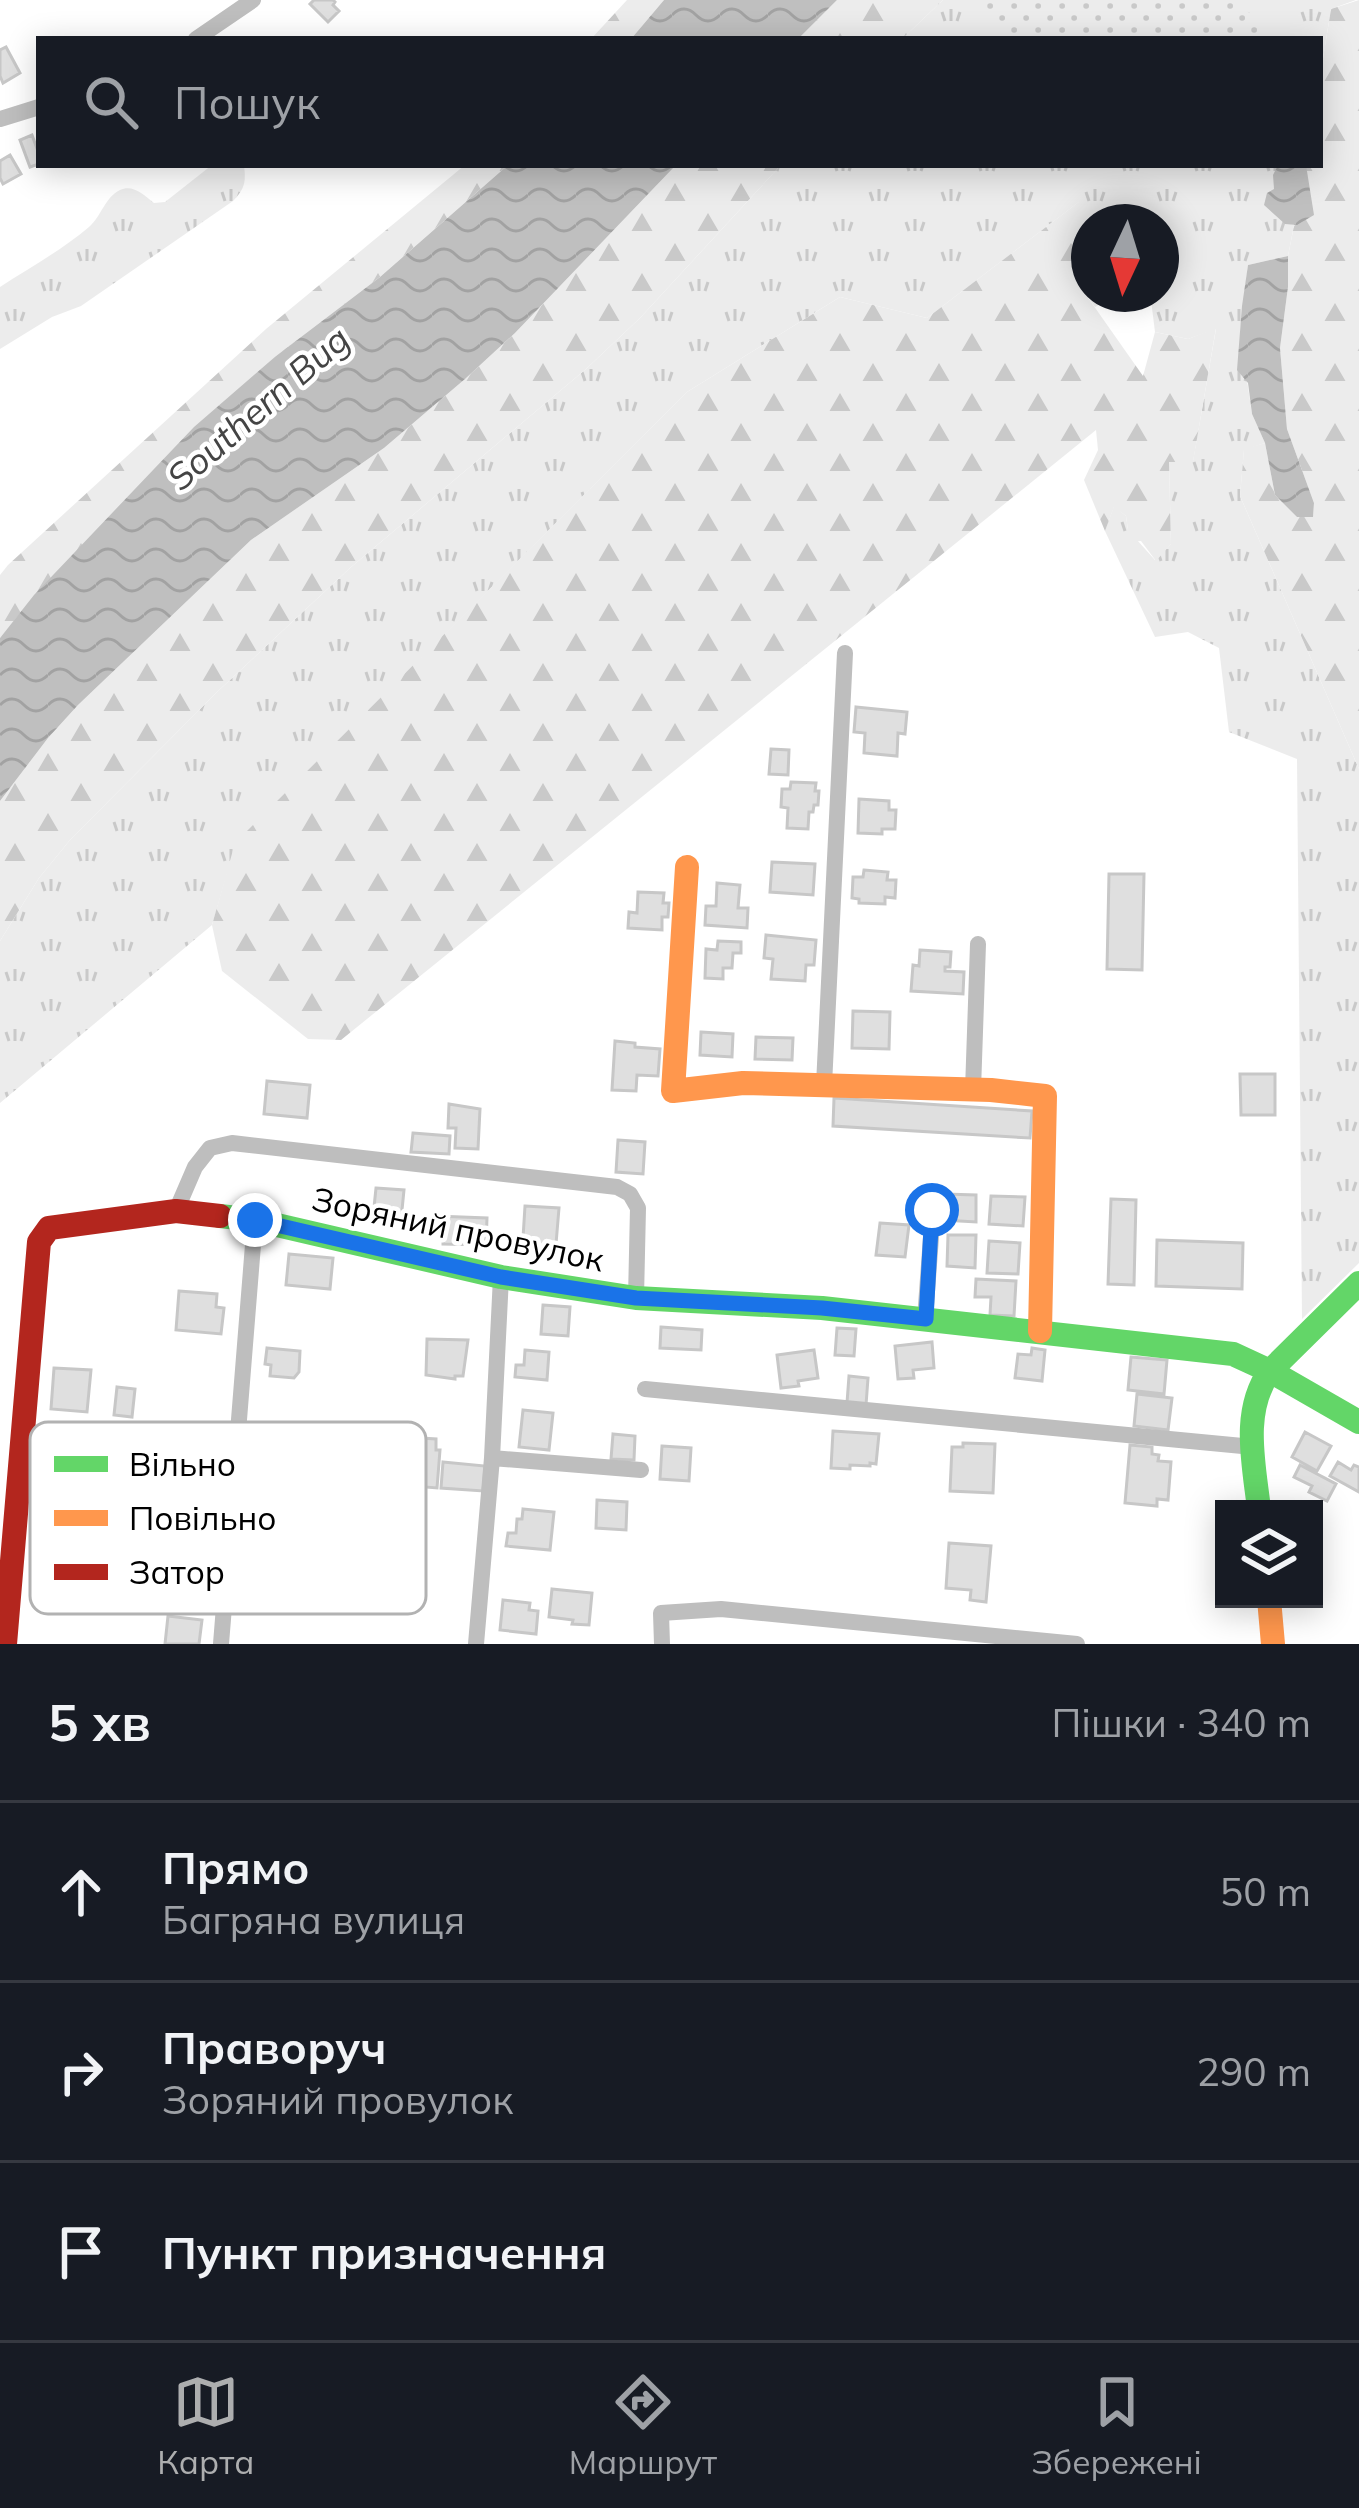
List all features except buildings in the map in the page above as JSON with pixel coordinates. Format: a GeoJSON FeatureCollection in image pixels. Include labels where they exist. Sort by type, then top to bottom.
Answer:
{"type":"FeatureCollection","features":[{"type":"Feature","properties":{"kind":"street"},"geometry":{"type":"LineString","coordinates":[[200,36],[253,0]]}},
{"type":"Feature","properties":{"kind":"street"},"geometry":{"type":"LineString","coordinates":[[0,119],[36,108]]}},
{"type":"Feature","properties":{"kind":"street"},"geometry":{"type":"LineString","coordinates":[[824,1085],[845,652]]}},
{"type":"Feature","properties":{"kind":"street"},"geometry":{"type":"LineString","coordinates":[[687,867],[673,1090],[743,1083],[1046,1096],[1040,1331]]}},
{"type":"Feature","properties":{"kind":"street"},"geometry":{"type":"LineString","coordinates":[[973,1090],[978,944]]}},
{"type":"Feature","properties":{"kind":"street"},"geometry":{"type":"LineString","coordinates":[[176,1210],[195,1167],[210,1148],[232,1143],[617,1187],[638,1208],[636,1298]]}},
{"type":"Feature","properties":{"kind":"street","name":"Зоряний провулок"},"geometry":{"type":"LineString","coordinates":[[4,1644],[39,1241],[49,1228],[176,1210],[255,1220],[501,1277],[636,1298],[822,1308],[1233,1354],[1359,1421]]}},
{"type":"Feature","properties":{"kind":"street"},"geometry":{"type":"LineString","coordinates":[[926,1319],[932,1210]]}},
{"type":"Feature","properties":{"kind":"street"},"geometry":{"type":"LineString","coordinates":[[239,1422],[255,1220]]}},
{"type":"Feature","properties":{"kind":"street"},"geometry":{"type":"LineString","coordinates":[[476,1644],[501,1277]]}},
{"type":"Feature","properties":{"kind":"street"},"geometry":{"type":"LineString","coordinates":[[1258,1500],[1253,1448],[1259,1388],[1270,1371],[1359,1282]]}},
{"type":"Feature","properties":{"kind":"street"},"geometry":{"type":"LineString","coordinates":[[645,1389],[1253,1448]]}},
{"type":"Feature","properties":{"kind":"street"},"geometry":{"type":"LineString","coordinates":[[491,1458],[640,1470]]}},
{"type":"Feature","properties":{"kind":"street"},"geometry":{"type":"LineString","coordinates":[[1269,1608],[1273,1644]]}},
{"type":"Feature","properties":{"kind":"street"},"geometry":{"type":"LineString","coordinates":[[662,1644],[661,1613],[721,1609],[1077,1644]]}},
{"type":"Feature","properties":{"kind":"street"},"geometry":{"type":"LineString","coordinates":[[221,1644],[223,1614]]}},
{"type":"Feature","properties":{"kind":"green space"},"geometry":{"type":"Polygon","coordinates":[[[627,0],[664,0],[634,36],[594,36],[627,0]]]}},
{"type":"Feature","properties":{"kind":"green space"},"geometry":{"type":"Polygon","coordinates":[[[837,0],[943,0],[905,36],[801,36],[837,0]]]}},
{"type":"Feature","properties":{"kind":"green space"},"geometry":{"type":"Polygon","coordinates":[[[943,0],[1356,0],[1331,9],[1323,58],[1323,36],[905,36],[943,0]]]}},
{"type":"Feature","properties":{"kind":"green space"},"geometry":{"type":"Polygon","coordinates":[[[1236,0],[1273,36],[1013,36],[977,2],[1236,0]]]}},
{"type":"Feature","properties":{"kind":"green space"},"geometry":{"type":"Polygon","coordinates":[[[1359,0],[1359,769],[1240,496],[1244,449],[1265,443],[1275,495],[1297,517],[1313,516],[1314,503],[1287,429],[1280,348],[1288,256],[1305,168],[1323,168],[1323,58],[1331,9],[1359,0]]]}},
{"type":"Feature","properties":{"kind":"green space"},"geometry":{"type":"Polygon","coordinates":[[[208,168],[244,168],[244,185],[233,201],[81,306],[52,317],[0,349],[0,287],[79,235],[120,190],[134,189],[154,203],[165,202],[208,168]]]}},
{"type":"Feature","properties":{"kind":"green space"},"geometry":{"type":"Polygon","coordinates":[[[461,168],[505,168],[380,277],[276,356],[35,595],[0,638],[0,575],[8,565],[266,329],[461,168]]]}},
{"type":"Feature","properties":{"kind":"green space"},"geometry":{"type":"Polygon","coordinates":[[[673,168],[778,168],[640,318],[586,369],[350,568],[217,692],[70,840],[39,878],[0,941],[0,801],[48,738],[251,540],[384,448],[515,333],[673,168]]]}},
{"type":"Feature","properties":{"kind":"green space"},"geometry":{"type":"Polygon","coordinates":[[[778,168],[1305,168],[1288,256],[1248,265],[1240,332],[1252,414],[1265,443],[1244,450],[1240,496],[1359,769],[1359,1263],[1302,1319],[1297,759],[1229,732],[1219,648],[1188,632],[1155,637],[1105,531],[1114,506],[1155,560],[1171,544],[1169,462],[1193,461],[1216,329],[1188,339],[1155,332],[1152,312],[1179,312],[1179,204],[1071,204],[927,318],[840,297],[687,392],[236,843],[212,925],[0,1103],[0,941],[39,878],[70,840],[217,692],[350,568],[640,318],[778,168]]]}},
{"type":"Feature","properties":{"kind":"green space"},"geometry":{"type":"Polygon","coordinates":[[[1071,208],[1071,312],[1098,312],[1143,376],[1155,332],[1188,339],[1216,328],[1193,462],[1169,462],[1171,544],[1156,561],[1141,541],[1126,542],[1126,516],[1114,507],[1105,531],[1084,480],[1098,450],[1096,430],[341,1040],[308,1039],[222,971],[212,925],[235,843],[687,392],[840,297],[927,318],[1071,208]]]}},
{"type":"Feature","properties":{"kind":"water"},"geometry":{"type":"Polygon","coordinates":[[[664,0],[837,0],[801,36],[634,36],[664,0]]]}},
{"type":"Feature","properties":{"kind":"water","name":"Southern Bug"},"geometry":{"type":"Polygon","coordinates":[[[505,168],[673,168],[465,379],[384,448],[251,540],[78,705],[0,801],[0,638],[34,595],[194,427],[276,356],[380,277],[505,168]]]}},
{"type":"Feature","properties":{"kind":"water"},"geometry":{"type":"Polygon","coordinates":[[[1276,168],[1306,168],[1314,215],[1297,225],[1285,224],[1264,205],[1267,193],[1274,189],[1276,168]]]}},
{"type":"Feature","properties":{"kind":"water"},"geometry":{"type":"Polygon","coordinates":[[[1288,256],[1280,348],[1287,429],[1314,503],[1313,517],[1297,517],[1275,495],[1248,383],[1237,370],[1248,265],[1288,256]]]}},
{"type":"Feature","properties":{"kind":"traffic: fast"},"geometry":{"type":"LineString","coordinates":[[220,1216],[501,1277],[636,1298],[822,1308],[1233,1354],[1359,1422]]}},
{"type":"Feature","properties":{"kind":"traffic: fast"},"geometry":{"type":"LineString","coordinates":[[1258,1500],[1252,1420],[1261,1387],[1270,1371],[1359,1283]]}},
{"type":"Feature","properties":{"kind":"traffic: slow"},"geometry":{"type":"LineString","coordinates":[[687,867],[673,1091],[743,1083],[991,1090],[1045,1096],[1040,1331]]}},
{"type":"Feature","properties":{"kind":"traffic: slow"},"geometry":{"type":"LineString","coordinates":[[1270,1608],[1273,1644]]}},
{"type":"Feature","properties":{"kind":"traffic: jam"},"geometry":{"type":"LineString","coordinates":[[5,1644],[39,1242],[49,1228],[176,1211],[220,1216]]}},
{"type":"Feature","properties":{"kind":"route"},"geometry":{"type":"LineString","coordinates":[[255,1220],[501,1277],[636,1298],[926,1319],[932,1210]]}}]}
